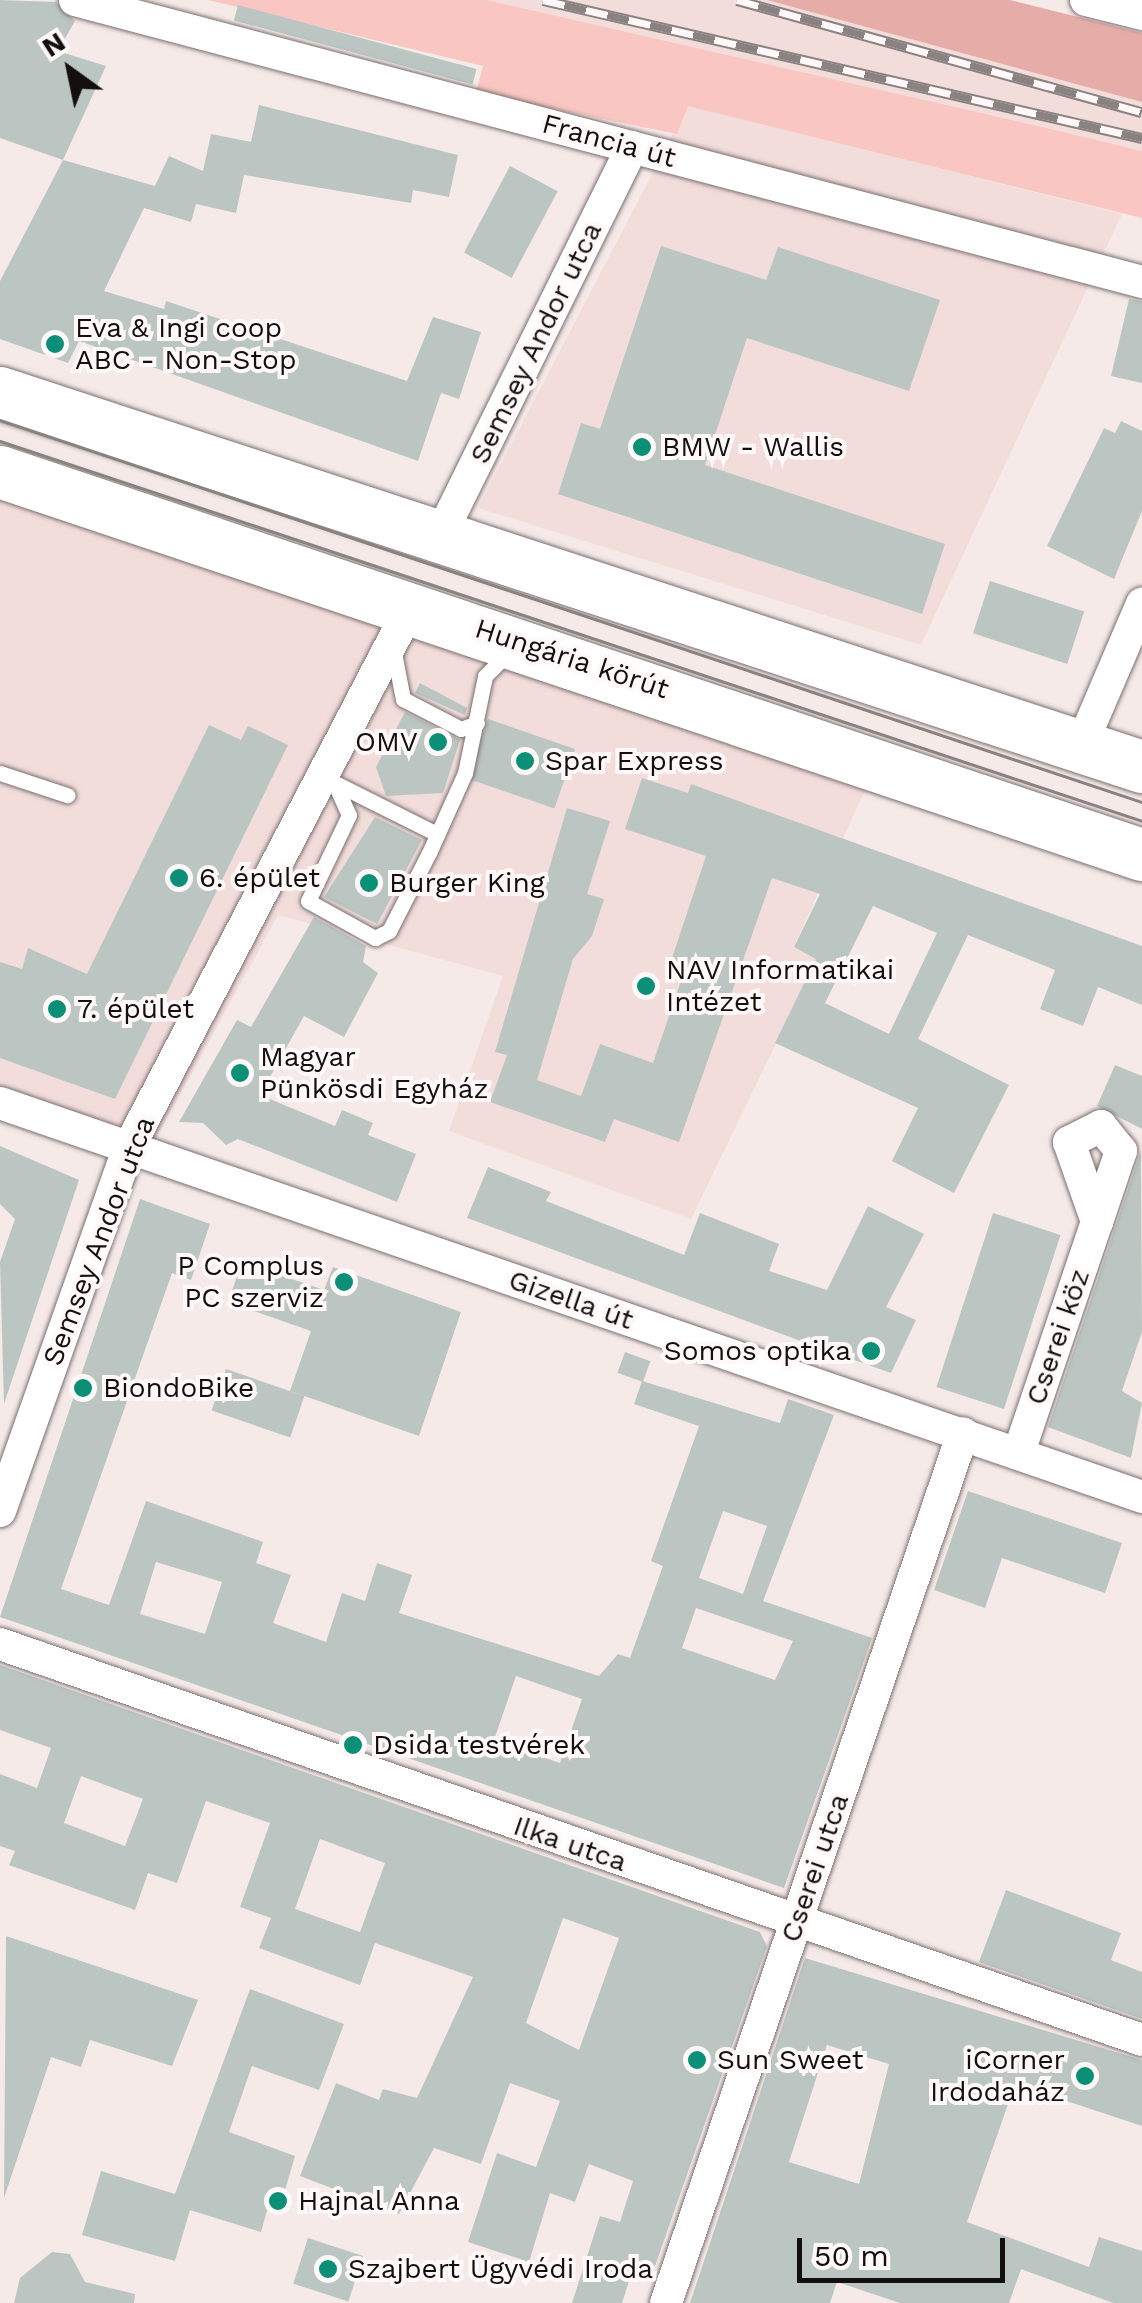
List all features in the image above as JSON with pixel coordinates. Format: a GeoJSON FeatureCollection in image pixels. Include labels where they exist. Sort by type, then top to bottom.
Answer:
{"type":"FeatureCollection","features":[{"type":"Feature","properties":{"kind":"main road"},"geometry":{"type":"LineString","coordinates":[[0,393],[1142,766]]}},
{"type":"Feature","properties":{"kind":"main road","name":"Hungária körút"},"geometry":{"type":"LineString","coordinates":[[0,472],[404,618],[524,644],[1142,855]]}},
{"type":"Feature","properties":{"kind":"street","name":"Francia út"},"geometry":{"type":"LineString","coordinates":[[75,0],[1142,282]]}},
{"type":"Feature","properties":{"kind":"street"},"geometry":{"type":"LineString","coordinates":[[1086,0],[1142,14]]}},
{"type":"Feature","properties":{"kind":"street","name":"Semsey Andor utca"},"geometry":{"type":"LineString","coordinates":[[439,538],[632,147]]}},
{"type":"Feature","properties":{"kind":"street"},"geometry":{"type":"LineString","coordinates":[[1081,746],[1142,604]]}},
{"type":"Feature","properties":{"kind":"street","name":"Semsey Andor utca"},"geometry":{"type":"LineString","coordinates":[[0,1511],[128,1149],[330,776],[404,618]]}},
{"type":"Feature","properties":{"kind":"street","name":"Gizella út"},"geometry":{"type":"LineString","coordinates":[[0,1103],[1142,1497]]}},
{"type":"Feature","properties":{"kind":"street","name":"Cserei köz"},"geometry":{"type":"LineString","coordinates":[[1019,1452],[1097,1222]]}},
{"type":"Feature","properties":{"kind":"street","name":"Cserei utca"},"geometry":{"type":"LineString","coordinates":[[666,2303],[963,1433]]}},
{"type":"Feature","properties":{"kind":"street","name":"Ilka utca"},"geometry":{"type":"LineString","coordinates":[[0,1644],[796,1924],[1142,2040]]}},
{"type":"Feature","properties":{"kind":"lane"},"geometry":{"type":"LineString","coordinates":[[404,618],[393,680],[404,699],[461,729],[477,724]]}},
{"type":"Feature","properties":{"kind":"lane"},"geometry":{"type":"LineString","coordinates":[[330,776],[349,815],[306,891],[316,909],[383,936],[438,834],[477,724],[485,676],[524,644]]}},
{"type":"Feature","properties":{"kind":"lane"},"geometry":{"type":"LineString","coordinates":[[0,773],[67,795]]}},
{"type":"Feature","properties":{"kind":"lane"},"geometry":{"type":"LineString","coordinates":[[330,776],[438,834]]}},
{"type":"Feature","properties":{"kind":"shaded area"},"geometry":{"type":"Polygon","coordinates":[[[208,0],[487,0],[1046,128],[1142,151],[1142,218],[688,106],[677,134],[476,93],[483,66],[208,0]]]}},
{"type":"Feature","properties":{"kind":"shaded area"},"geometry":{"type":"Polygon","coordinates":[[[487,0],[767,0],[1142,102],[1142,151],[487,0]]]}},
{"type":"Feature","properties":{"kind":"shaded area"},"geometry":{"type":"Polygon","coordinates":[[[767,0],[1010,0],[1142,33],[1142,102],[767,0]]]}},
{"type":"Feature","properties":{"kind":"shaded area"},"geometry":{"type":"Polygon","coordinates":[[[688,105],[1122,214],[921,645],[478,508],[688,105]]]}},
{"type":"Feature","properties":{"kind":"shaded area"},"geometry":{"type":"Polygon","coordinates":[[[0,500],[867,786],[794,946],[817,959],[691,1219],[449,1131],[503,976],[278,915],[152,1146],[0,1091],[0,500]]]}},
{"type":"Feature","properties":{"kind":"building"},"geometry":{"type":"Polygon","coordinates":[[[0,0],[56,2],[75,21],[58,51],[106,66],[63,160],[0,138],[0,0]]]}},
{"type":"Feature","properties":{"kind":"building"},"geometry":{"type":"Polygon","coordinates":[[[238,5],[477,69],[472,84],[234,20],[238,5]]]}},
{"type":"Feature","properties":{"kind":"building"},"geometry":{"type":"Polygon","coordinates":[[[259,105],[458,155],[449,197],[413,190],[411,203],[244,175],[236,213],[196,204],[191,222],[144,208],[104,291],[164,309],[166,301],[407,381],[433,317],[481,332],[459,399],[441,393],[418,461],[79,341],[68,363],[0,339],[0,281],[63,160],[155,186],[169,156],[203,171],[211,134],[251,142],[259,105]]]}},
{"type":"Feature","properties":{"kind":"building"},"geometry":{"type":"Polygon","coordinates":[[[510,166],[558,191],[512,278],[464,253],[510,166]]]}},
{"type":"Feature","properties":{"kind":"building","name":"BMW - Wallis"},"geometry":{"type":"Polygon","coordinates":[[[661,246],[766,280],[778,247],[940,300],[909,391],[747,338],[705,465],[945,544],[922,614],[558,494],[581,423],[600,429],[661,246]]]}},
{"type":"Feature","properties":{"kind":"building"},"geometry":{"type":"Polygon","coordinates":[[[1129,299],[1142,301],[1142,383],[1111,376],[1129,299]]]}},
{"type":"Feature","properties":{"kind":"building"},"geometry":{"type":"Polygon","coordinates":[[[1121,421],[1142,431],[1142,511],[1114,579],[1047,546],[1104,428],[1115,433],[1121,421]]]}},
{"type":"Feature","properties":{"kind":"building"},"geometry":{"type":"Polygon","coordinates":[[[990,581],[1084,612],[1067,664],[973,633],[990,581]]]}},
{"type":"Feature","properties":{"kind":"building"},"geometry":{"type":"Polygon","coordinates":[[[420,683],[467,708],[465,715],[415,693],[420,683]]]}},
{"type":"Feature","properties":{"kind":"building"},"geometry":{"type":"Polygon","coordinates":[[[405,712],[460,740],[443,793],[386,796],[376,767],[405,712]]]}},
{"type":"Feature","properties":{"kind":"building","name":"Spar Express"},"geometry":{"type":"Polygon","coordinates":[[[488,719],[575,749],[554,809],[467,779],[488,719]]]}},
{"type":"Feature","properties":{"kind":"building","name":"6. épület"},"geometry":{"type":"Polygon","coordinates":[[[209,725],[241,740],[248,726],[288,745],[115,1099],[0,1058],[0,962],[22,969],[28,948],[87,974],[209,725]]]}},
{"type":"Feature","properties":{"kind":"building"},"geometry":{"type":"Polygon","coordinates":[[[642,778],[688,793],[691,784],[1142,946],[1142,1005],[1098,987],[1083,1026],[1040,1009],[1055,970],[968,935],[918,1039],[1009,1085],[954,1193],[892,1161],[918,1108],[775,1043],[816,959],[794,947],[820,894],[772,878],[679,1142],[614,1119],[605,1142],[490,1102],[507,1055],[495,1052],[567,808],[610,821],[587,894],[604,899],[592,936],[573,959],[537,1080],[581,1096],[600,1044],[653,1063],[682,978],[667,973],[706,856],[625,829],[642,778]],[[873,906],[825,1003],[889,1034],[937,933],[873,906]]]}},
{"type":"Feature","properties":{"kind":"building","name":"Burger King"},"geometry":{"type":"Polygon","coordinates":[[[375,817],[422,840],[377,924],[324,897],[375,817]]]}},
{"type":"Feature","properties":{"kind":"building"},"geometry":{"type":"Polygon","coordinates":[[[314,917],[366,946],[363,962],[378,973],[344,1037],[304,1016],[260,1095],[335,1126],[342,1110],[373,1123],[368,1135],[416,1154],[397,1202],[238,1139],[226,1145],[203,1123],[179,1122],[237,1020],[251,1027],[314,917]]]}},
{"type":"Feature","properties":{"kind":"building"},"geometry":{"type":"Polygon","coordinates":[[[1115,1065],[1142,1076],[1142,1129],[1097,1106],[1115,1065]]]}},
{"type":"Feature","properties":{"kind":"building"},"geometry":{"type":"Polygon","coordinates":[[[0,1146],[79,1180],[4,1404],[0,1262],[15,1219],[0,1204],[0,1146]]]}},
{"type":"Feature","properties":{"kind":"building"},"geometry":{"type":"Polygon","coordinates":[[[1141,1151],[1142,1332],[1122,1391],[1142,1403],[1131,1458],[1048,1427],[1141,1151]]]}},
{"type":"Feature","properties":{"kind":"building"},"geometry":{"type":"Polygon","coordinates":[[[488,1167],[551,1192],[546,1201],[684,1255],[700,1213],[779,1244],[769,1271],[827,1290],[868,1206],[924,1234],[886,1307],[916,1320],[891,1373],[806,1343],[467,1218],[488,1167]]]}},
{"type":"Feature","properties":{"kind":"building"},"geometry":{"type":"Polygon","coordinates":[[[140,1199],[210,1224],[191,1280],[172,1273],[61,1589],[109,1605],[146,1501],[263,1542],[256,1563],[291,1575],[273,1623],[326,1642],[342,1593],[365,1601],[377,1563],[412,1575],[399,1613],[599,1676],[618,1654],[630,1658],[663,1566],[651,1561],[699,1426],[634,1404],[642,1381],[780,1423],[788,1399],[834,1415],[763,1601],[872,1638],[784,1888],[0,1617],[140,1199]],[[723,1511],[699,1578],[743,1594],[767,1526],[723,1511]],[[156,1562],[140,1614],[205,1634],[222,1582],[156,1562]],[[696,1608],[682,1648],[775,1680],[793,1641],[696,1608]],[[516,1676],[494,1740],[560,1763],[582,1699],[516,1676]]]}},
{"type":"Feature","properties":{"kind":"building"},"geometry":{"type":"Polygon","coordinates":[[[993,1213],[1061,1235],[1004,1409],[936,1387],[993,1213]]]}},
{"type":"Feature","properties":{"kind":"building"},"geometry":{"type":"Polygon","coordinates":[[[242,1262],[324,1290],[333,1267],[461,1312],[419,1436],[290,1391],[311,1331],[228,1302],[242,1262]]]}},
{"type":"Feature","properties":{"kind":"building"},"geometry":{"type":"Polygon","coordinates":[[[625,1352],[650,1361],[643,1382],[617,1373],[625,1352]]]}},
{"type":"Feature","properties":{"kind":"building"},"geometry":{"type":"Polygon","coordinates":[[[226,1369],[304,1396],[290,1438],[212,1411],[226,1369]]]}},
{"type":"Feature","properties":{"kind":"building"},"geometry":{"type":"Polygon","coordinates":[[[968,1491],[1122,1543],[1105,1593],[1002,1558],[985,1608],[934,1590],[968,1491]]]}},
{"type":"Feature","properties":{"kind":"building"},"geometry":{"type":"Polygon","coordinates":[[[0,1665],[760,1932],[767,1946],[655,2266],[636,2260],[622,2303],[572,2303],[600,2216],[620,2222],[633,2181],[589,2164],[575,2202],[550,2193],[529,2262],[468,2242],[497,2153],[536,2167],[560,2101],[510,2083],[481,2164],[434,2148],[399,2214],[300,2176],[336,2083],[379,2100],[383,2089],[417,2098],[473,1977],[375,1943],[360,1985],[259,1948],[271,1918],[240,1907],[270,1823],[206,1801],[177,1883],[148,1873],[135,1910],[9,1865],[15,1851],[0,1846],[0,1774],[37,1788],[51,1748],[0,1730],[0,1665]],[[81,1776],[64,1823],[125,1846],[143,1799],[81,1776]],[[320,1839],[295,1909],[360,1932],[385,1863],[320,1839]],[[563,1918],[526,2023],[579,2050],[619,1938],[563,1918]]]}},
{"type":"Feature","properties":{"kind":"building"},"geometry":{"type":"Polygon","coordinates":[[[1006,1890],[1121,1933],[1111,1960],[1142,1972],[1142,2019],[979,1962],[1006,1890]]]}},
{"type":"Feature","properties":{"kind":"building"},"geometry":{"type":"Polygon","coordinates":[[[6,1936],[198,2000],[172,2066],[90,2040],[81,2067],[51,2057],[4,2198],[6,1936]]]}},
{"type":"Feature","properties":{"kind":"building"},"geometry":{"type":"Polygon","coordinates":[[[805,1958],[1142,2060],[1142,2126],[1015,2084],[967,2222],[1089,2267],[1099,2237],[1142,2251],[1142,2303],[1113,2303],[1021,2269],[1009,2303],[900,2303],[837,2282],[830,2303],[690,2303],[805,1958]],[[827,2045],[789,2162],[859,2184],[889,2064],[827,2045]]]}},
{"type":"Feature","properties":{"kind":"building"},"geometry":{"type":"Polygon","coordinates":[[[250,1989],[344,2024],[319,2090],[252,2066],[229,2132],[295,2156],[281,2204],[270,2200],[261,2232],[190,2210],[175,2261],[82,2235],[101,2171],[175,2194],[250,1989]]]}},
{"type":"Feature","properties":{"kind":"building","name":"Szajbert Ügyvédi Iroda"},"geometry":{"type":"Polygon","coordinates":[[[308,2238],[363,2256],[348,2302],[293,2284],[308,2238]]]}},
{"type":"Feature","properties":{"kind":"building"},"geometry":{"type":"Polygon","coordinates":[[[52,2252],[70,2254],[85,2282],[135,2294],[134,2303],[14,2303],[20,2278],[52,2252]]]}},
{"type":"Feature","properties":{"kind":"tram line"},"geometry":{"type":"LineString","coordinates":[[0,420],[1142,802]]}},
{"type":"Feature","properties":{"kind":"tram line"},"geometry":{"type":"LineString","coordinates":[[0,441],[1142,821]]}},
{"type":"Feature","properties":{"kind":"railway"},"geometry":{"type":"LineString","coordinates":[[543,0],[1142,138]]}},
{"type":"Feature","properties":{"kind":"railway"},"geometry":{"type":"LineString","coordinates":[[737,0],[1142,112]]}},
{"type":"Feature","properties":{"kind":"place","name":"Eva & Ingi coop ABC - Non-Stop"},"geometry":{"type":"Point","coordinates":[55,344]}},
{"type":"Feature","properties":{"kind":"place","name":"BMW - Wallis"},"geometry":{"type":"Point","coordinates":[642,447]}},
{"type":"Feature","properties":{"kind":"place","name":"OMV"},"geometry":{"type":"Point","coordinates":[438,742]}},
{"type":"Feature","properties":{"kind":"place","name":"Spar Express"},"geometry":{"type":"Point","coordinates":[525,761]}},
{"type":"Feature","properties":{"kind":"place","name":"6. épület"},"geometry":{"type":"Point","coordinates":[179,878]}},
{"type":"Feature","properties":{"kind":"place","name":"Burger King"},"geometry":{"type":"Point","coordinates":[369,883]}},
{"type":"Feature","properties":{"kind":"place","name":"NAV Informatikai Intézet"},"geometry":{"type":"Point","coordinates":[646,986]}},
{"type":"Feature","properties":{"kind":"place","name":"7. épület"},"geometry":{"type":"Point","coordinates":[57,1009]}},
{"type":"Feature","properties":{"kind":"place","name":"Magyar Pünkösdi Egyház"},"geometry":{"type":"Point","coordinates":[240,1073]}},
{"type":"Feature","properties":{"kind":"place","name":"P Complus PC szerviz"},"geometry":{"type":"Point","coordinates":[344,1282]}},
{"type":"Feature","properties":{"kind":"place","name":"Somos optika"},"geometry":{"type":"Point","coordinates":[871,1351]}},
{"type":"Feature","properties":{"kind":"place","name":"BiondoBike"},"geometry":{"type":"Point","coordinates":[83,1388]}},
{"type":"Feature","properties":{"kind":"place","name":"Dsida testvérek"},"geometry":{"type":"Point","coordinates":[353,1745]}},
{"type":"Feature","properties":{"kind":"place","name":"Sun Sweet"},"geometry":{"type":"Point","coordinates":[697,2060]}},
{"type":"Feature","properties":{"kind":"place","name":"iCorner Irdodaház"},"geometry":{"type":"Point","coordinates":[1085,2076]}},
{"type":"Feature","properties":{"kind":"place","name":"Hajnal Anna"},"geometry":{"type":"Point","coordinates":[278,2201]}},
{"type":"Feature","properties":{"kind":"place","name":"Szajbert Ügyvédi Iroda"},"geometry":{"type":"Point","coordinates":[328,2269]}}]}
